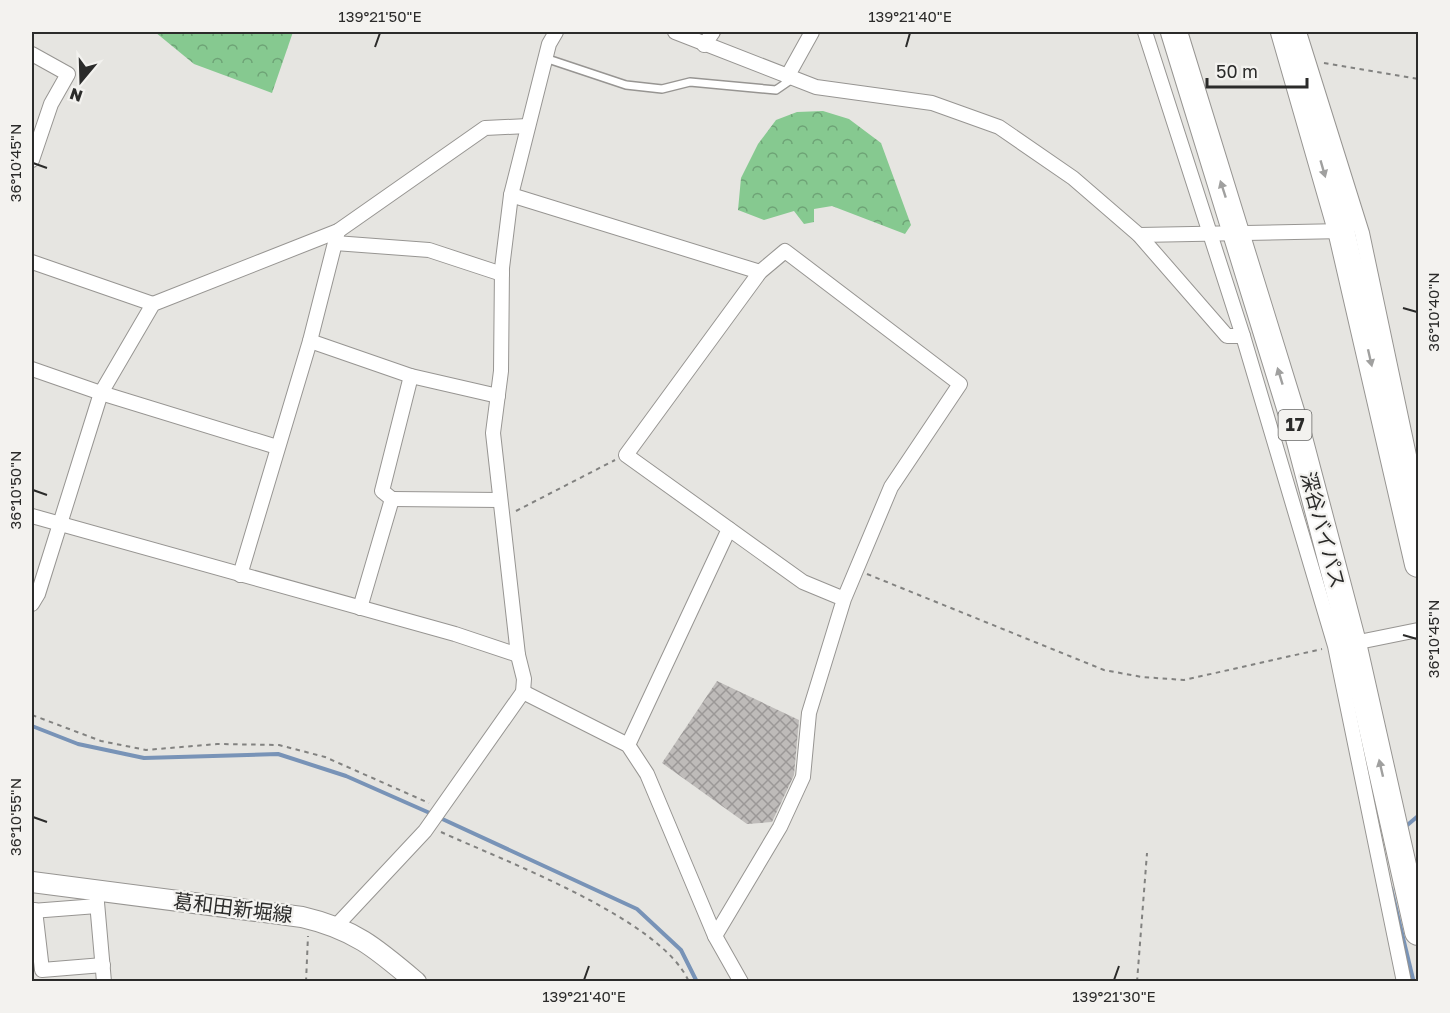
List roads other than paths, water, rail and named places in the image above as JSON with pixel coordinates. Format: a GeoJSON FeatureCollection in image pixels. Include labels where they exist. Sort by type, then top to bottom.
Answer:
{"type":"FeatureCollection","features":[{"type":"Feature","properties":{"kind":"highway","name":"深谷バイパス"},"geometry":{"type":"LineString","coordinates":[[1174,32],[1298,434],[1344,645],[1396,834],[1419,932]]}},
{"type":"Feature","properties":{"kind":"highway"},"geometry":{"type":"LineString","coordinates":[[1284,32],[1351,231],[1419,564]]}},
{"type":"Feature","properties":{"kind":"main road","name":"葛和田新堀線"},"geometry":{"type":"LineString","coordinates":[[32,882],[97,899],[310,919],[337,926],[368,942],[416,981]]}},
{"type":"Feature","properties":{"kind":"street"},"geometry":{"type":"LineString","coordinates":[[337,926],[429,825],[523,692],[524,680],[518,655],[493,433],[501,371],[502,274],[512,195],[545,58],[556,32]]}},
{"type":"Feature","properties":{"kind":"street"},"geometry":{"type":"LineString","coordinates":[[675,32],[816,87],[932,103],[999,127],[1072,178],[1139,235],[1227,336],[1243,336]]}},
{"type":"Feature","properties":{"kind":"street"},"geometry":{"type":"LineString","coordinates":[[704,45],[713,32]]}},
{"type":"Feature","properties":{"kind":"street"},"geometry":{"type":"LineString","coordinates":[[790,78],[812,32]]}},
{"type":"Feature","properties":{"kind":"street"},"geometry":{"type":"LineString","coordinates":[[1145,32],[1344,645],[1404,981]]}},
{"type":"Feature","properties":{"kind":"street"},"geometry":{"type":"LineString","coordinates":[[1299,32],[1419,498]]}},
{"type":"Feature","properties":{"kind":"street"},"geometry":{"type":"LineString","coordinates":[[32,54],[68,74],[51,104],[32,160]]}},
{"type":"Feature","properties":{"kind":"street"},"geometry":{"type":"LineString","coordinates":[[32,262],[153,304],[337,237],[485,128],[528,126]]}},
{"type":"Feature","properties":{"kind":"street"},"geometry":{"type":"LineString","coordinates":[[512,195],[760,272]]}},
{"type":"Feature","properties":{"kind":"street"},"geometry":{"type":"LineString","coordinates":[[1139,235],[1351,231]]}},
{"type":"Feature","properties":{"kind":"street"},"geometry":{"type":"LineString","coordinates":[[337,237],[429,250],[502,274]]}},
{"type":"Feature","properties":{"kind":"street"},"geometry":{"type":"LineString","coordinates":[[240,574],[310,341],[337,237]]}},
{"type":"Feature","properties":{"kind":"street"},"geometry":{"type":"LineString","coordinates":[[715,936],[780,827],[803,777],[809,713],[844,599],[891,487],[960,384],[785,251],[760,272],[626,454],[803,582],[844,599]]}},
{"type":"Feature","properties":{"kind":"street"},"geometry":{"type":"LineString","coordinates":[[32,604],[38,594],[100,393],[153,304]]}},
{"type":"Feature","properties":{"kind":"street"},"geometry":{"type":"LineString","coordinates":[[310,341],[411,376],[498,396]]}},
{"type":"Feature","properties":{"kind":"street"},"geometry":{"type":"LineString","coordinates":[[32,369],[100,393],[277,447]]}},
{"type":"Feature","properties":{"kind":"street"},"geometry":{"type":"LineString","coordinates":[[411,376],[382,491],[392,499],[500,500]]}},
{"type":"Feature","properties":{"kind":"street"},"geometry":{"type":"LineString","coordinates":[[360,608],[392,499]]}},
{"type":"Feature","properties":{"kind":"street"},"geometry":{"type":"LineString","coordinates":[[32,516],[518,655]]}},
{"type":"Feature","properties":{"kind":"street"},"geometry":{"type":"LineString","coordinates":[[628,746],[729,529]]}},
{"type":"Feature","properties":{"kind":"street"},"geometry":{"type":"LineString","coordinates":[[1344,645],[1419,630]]}},
{"type":"Feature","properties":{"kind":"street"},"geometry":{"type":"LineString","coordinates":[[523,692],[628,746],[647,774],[715,936],[741,981]]}},
{"type":"Feature","properties":{"kind":"street"},"geometry":{"type":"LineString","coordinates":[[103,965],[42,970],[33,911],[97,899],[103,965],[104,981]]}},
{"type":"Feature","properties":{"kind":"lane"},"geometry":{"type":"LineString","coordinates":[[545,58],[626,86],[662,89],[690,82],[776,90],[790,78]]}},
{"type":"Feature","properties":{"kind":"waterway"},"geometry":{"type":"LineString","coordinates":[[32,726],[78,744],[144,758],[278,754],[346,776],[432,814]]}},
{"type":"Feature","properties":{"kind":"waterway"},"geometry":{"type":"LineString","coordinates":[[1405,827],[1418,816]]}},
{"type":"Feature","properties":{"kind":"waterway"},"geometry":{"type":"LineString","coordinates":[[438,817],[637,909],[681,950],[697,982]]}},
{"type":"Feature","properties":{"kind":"waterway"},"geometry":{"type":"LineString","coordinates":[[1391,888],[1413,979]]}}]}
